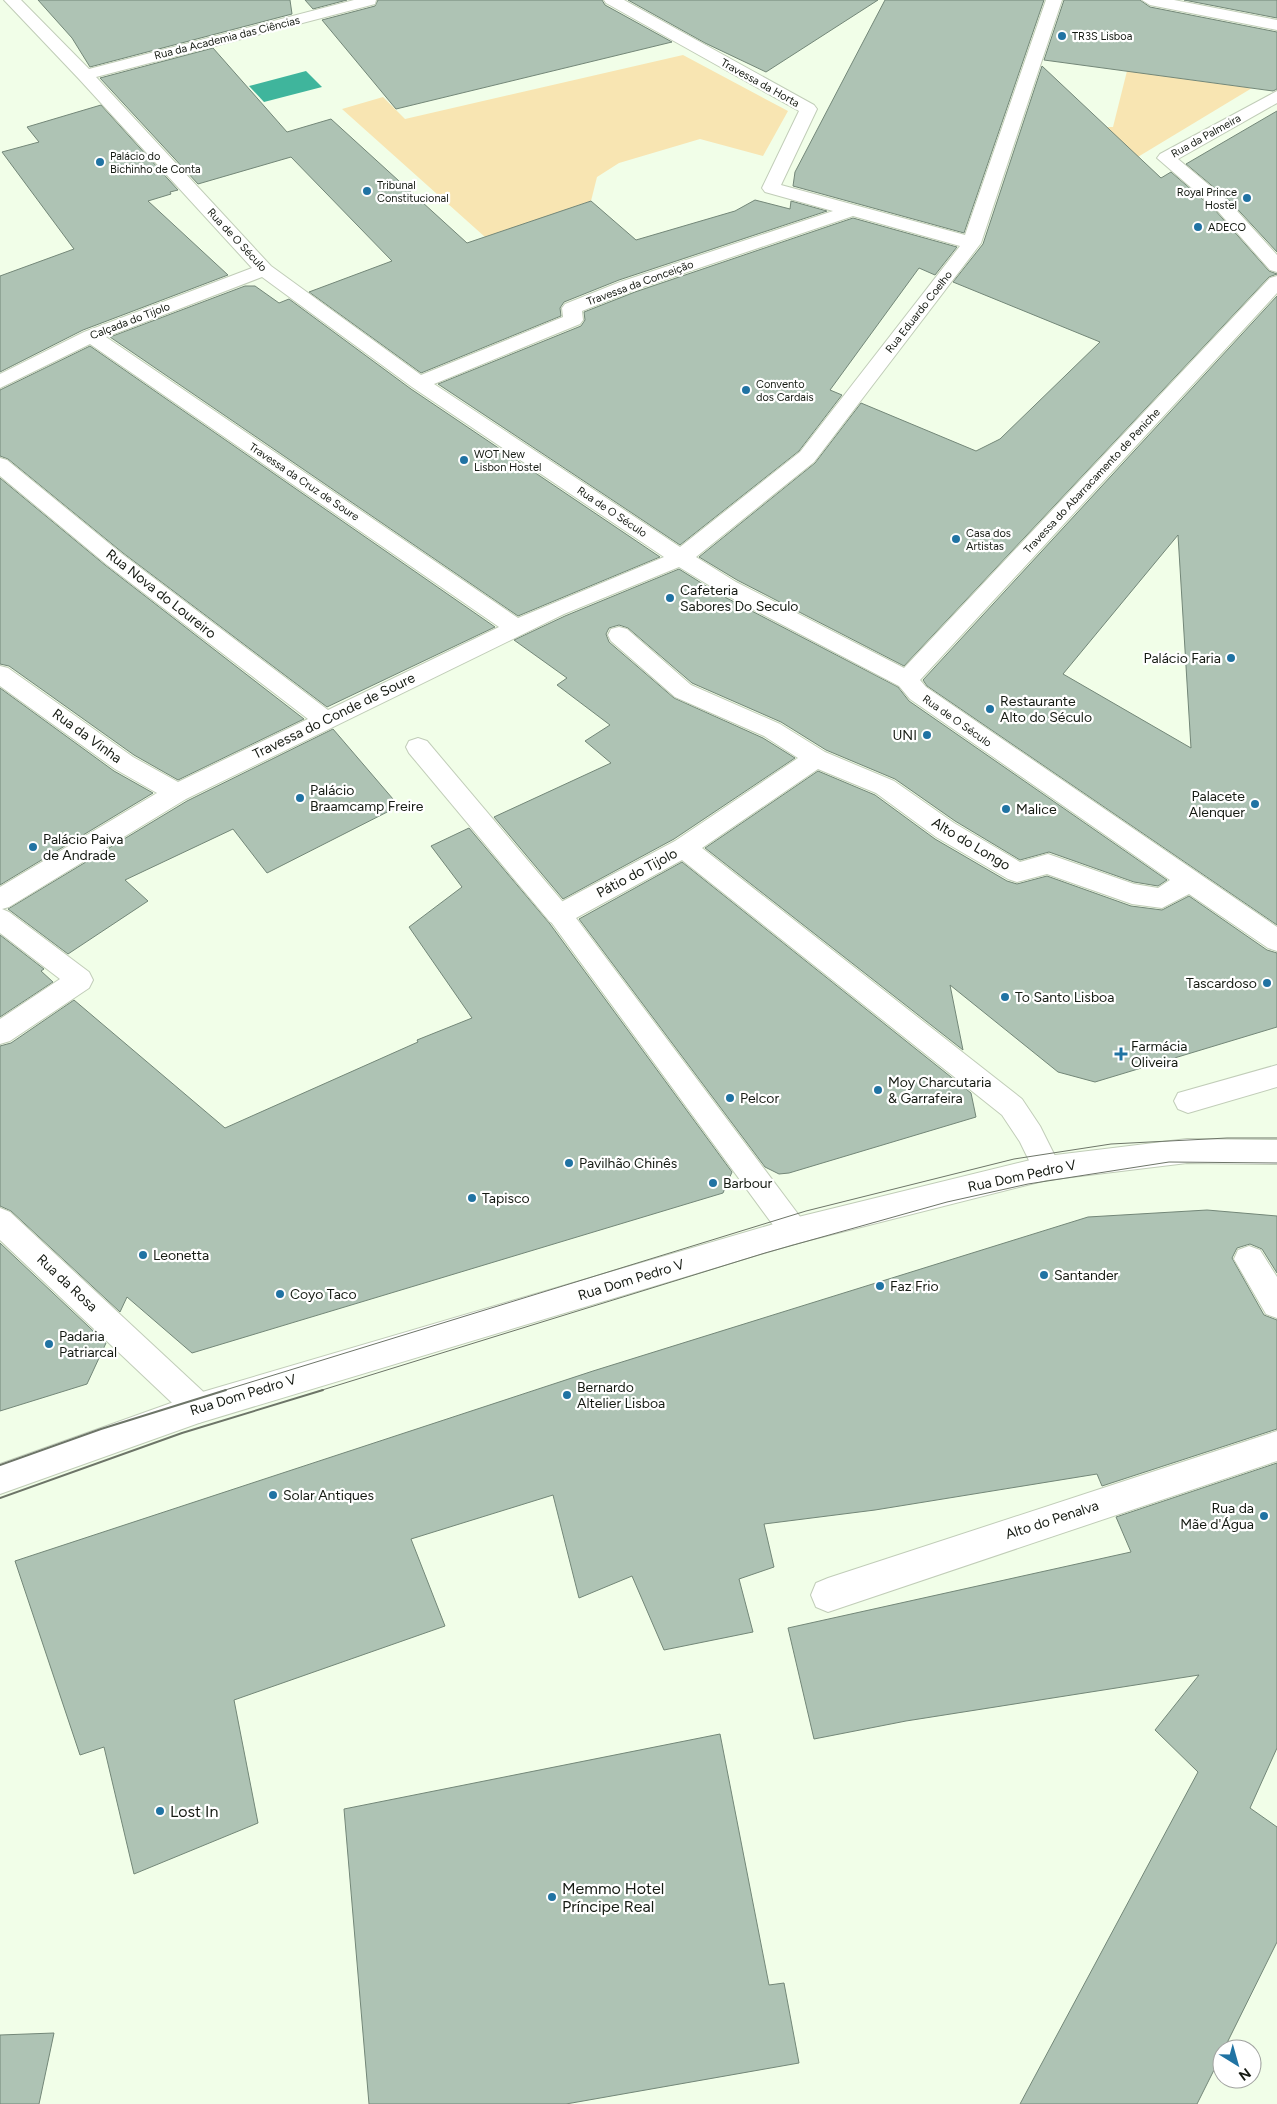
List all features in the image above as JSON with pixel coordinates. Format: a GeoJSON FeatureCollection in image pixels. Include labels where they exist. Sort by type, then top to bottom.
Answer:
{"type":"FeatureCollection","features":[{"type":"Feature","properties":{"kind":"street","name":"Rua de O Século"},"geometry":{"type":"LineString","coordinates":[[12,0],[85,75],[264,270],[419,383],[681,558],[728,587],[907,680],[918,694],[1277,941]]}},
{"type":"Feature","properties":{"kind":"street","name":"Rua Eduardo Coelho"},"geometry":{"type":"LineString","coordinates":[[681,558],[807,456],[972,243],[1054,0]]}},
{"type":"Feature","properties":{"kind":"street"},"geometry":{"type":"LineString","coordinates":[[1150,0],[1277,25]]}},
{"type":"Feature","properties":{"kind":"street","name":"Rua da Academia das Ciências"},"geometry":{"type":"LineString","coordinates":[[85,75],[369,1]]}},
{"type":"Feature","properties":{"kind":"street","name":"Travessa da Horta"},"geometry":{"type":"LineString","coordinates":[[626,3],[808,110],[771,188],[972,243]]}},
{"type":"Feature","properties":{"kind":"street","name":"Rua da Palmeira"},"geometry":{"type":"LineString","coordinates":[[1277,96],[1166,158],[1222,206],[1277,266]]}},
{"type":"Feature","properties":{"kind":"street","name":"Travessa da Conceição"},"geometry":{"type":"LineString","coordinates":[[419,383],[573,320],[572,308],[627,286],[850,211]]}},
{"type":"Feature","properties":{"kind":"street","name":"Calçada do Tijolo"},"geometry":{"type":"LineString","coordinates":[[0,382],[91,336],[264,270]]}},
{"type":"Feature","properties":{"kind":"street","name":"Travessa do Abarracamento de Peniche"},"geometry":{"type":"LineString","coordinates":[[907,680],[1277,282]]}},
{"type":"Feature","properties":{"kind":"street","name":"Travessa da Cruz de Soure"},"geometry":{"type":"LineString","coordinates":[[91,336],[517,628]]}},
{"type":"Feature","properties":{"kind":"street","name":"Rua Nova do Loureiro"},"geometry":{"type":"LineString","coordinates":[[0,465],[114,559],[325,720]]}},
{"type":"Feature","properties":{"kind":"street","name":"Travessa do Conde de Soure"},"geometry":{"type":"LineString","coordinates":[[0,900],[177,793],[556,609],[681,558]]}},
{"type":"Feature","properties":{"kind":"street","name":"Alto do Longo"},"geometry":{"type":"LineString","coordinates":[[619,636],[683,691],[772,730],[816,758],[885,787],[944,830],[1017,872],[1048,864],[1132,894],[1162,898],[1190,881]]}},
{"type":"Feature","properties":{"kind":"street","name":"Rua da Vinha"},"geometry":{"type":"LineString","coordinates":[[0,674],[124,763],[177,793]]}},
{"type":"Feature","properties":{"kind":"street"},"geometry":{"type":"LineString","coordinates":[[418,747],[559,915],[794,1231]]}},
{"type":"Feature","properties":{"kind":"street"},"geometry":{"type":"LineString","coordinates":[[684,848],[816,758]]}},
{"type":"Feature","properties":{"kind":"street","name":"Pátio do Tijolo"},"geometry":{"type":"LineString","coordinates":[[559,915],[684,848],[1012,1107],[1030,1134],[1047,1168]]}},
{"type":"Feature","properties":{"kind":"street"},"geometry":{"type":"LineString","coordinates":[[0,919],[80,980],[0,1033]]}},
{"type":"Feature","properties":{"kind":"street"},"geometry":{"type":"LineString","coordinates":[[1188,1102],[1277,1076]]}},
{"type":"Feature","properties":{"kind":"street","name":"Rua Dom Pedro V"},"geometry":{"type":"LineString","coordinates":[[0,1479],[199,1408],[794,1231],[1047,1168],[1187,1150],[1277,1152]]}},
{"type":"Feature","properties":{"kind":"street","name":"Rua da Rosa"},"geometry":{"type":"LineString","coordinates":[[0,1220],[199,1408]]}},
{"type":"Feature","properties":{"kind":"street"},"geometry":{"type":"LineString","coordinates":[[1249,1260],[1277,1304]]}},
{"type":"Feature","properties":{"kind":"street","name":"Alto do Penalva"},"geometry":{"type":"LineString","coordinates":[[828,1595],[1277,1446]]}},
{"type":"Feature","properties":{"kind":"shaded area"},"geometry":{"type":"Polygon","coordinates":[[[683,55],[788,111],[763,156],[700,139],[619,163],[597,177],[591,201],[485,237],[342,109],[383,97],[405,119],[683,55]]]}},
{"type":"Feature","properties":{"kind":"shaded area"},"geometry":{"type":"Polygon","coordinates":[[[1129,63],[1184,79],[1252,88],[1103,178],[1102,164],[1108,127],[1113,127],[1129,63]]]}},
{"type":"Feature","properties":{"kind":"water"},"geometry":{"type":"Polygon","coordinates":[[[306,71],[322,87],[264,102],[249,86],[306,71]]]}},
{"type":"Feature","properties":{"kind":"building"},"geometry":{"type":"Polygon","coordinates":[[[38,0],[290,0],[292,14],[90,67],[72,38],[38,0]]]}},
{"type":"Feature","properties":{"kind":"building"},"geometry":{"type":"Polygon","coordinates":[[[305,0],[347,0],[313,9],[305,0]]]}},
{"type":"Feature","properties":{"kind":"building"},"geometry":{"type":"Polygon","coordinates":[[[378,0],[602,0],[605,5],[672,42],[396,109],[322,20],[375,6],[378,0]]]}},
{"type":"Feature","properties":{"kind":"building"},"geometry":{"type":"Polygon","coordinates":[[[628,0],[878,0],[766,72],[705,43],[628,0]]]}},
{"type":"Feature","properties":{"kind":"building"},"geometry":{"type":"Polygon","coordinates":[[[885,0],[1044,0],[964,233],[793,186],[795,172],[885,0]]]}},
{"type":"Feature","properties":{"kind":"building"},"geometry":{"type":"Polygon","coordinates":[[[1064,0],[1140,0],[1150,7],[1277,32],[1277,89],[1273,91],[1044,60],[1064,0]]]}},
{"type":"Feature","properties":{"kind":"building"},"geometry":{"type":"Polygon","coordinates":[[[1184,0],[1277,0],[1277,18],[1184,0]]]}},
{"type":"Feature","properties":{"kind":"building"},"geometry":{"type":"Polygon","coordinates":[[[213,48],[287,132],[331,119],[467,243],[591,201],[636,240],[735,211],[755,200],[790,209],[791,201],[827,211],[619,280],[564,302],[560,308],[561,316],[421,373],[309,292],[392,261],[291,157],[198,184],[100,78],[213,48]]]}},
{"type":"Feature","properties":{"kind":"building"},"geometry":{"type":"Polygon","coordinates":[[[1042,66],[1161,178],[1171,172],[1215,210],[1269,271],[1277,274],[1269,277],[904,666],[737,580],[699,557],[815,463],[861,403],[976,451],[1000,439],[1100,342],[953,282],[983,244],[1042,66]]]}},
{"type":"Feature","properties":{"kind":"building"},"geometry":{"type":"Polygon","coordinates":[[[101,105],[178,190],[148,201],[228,275],[83,330],[0,372],[0,276],[74,249],[2,152],[39,142],[27,127],[101,105]]]}},
{"type":"Feature","properties":{"kind":"building"},"geometry":{"type":"Polygon","coordinates":[[[1277,111],[1277,252],[1229,200],[1186,164],[1277,111]]]}},
{"type":"Feature","properties":{"kind":"building","name":"Convento dos Cardais"},"geometry":{"type":"Polygon","coordinates":[[[853,218],[957,247],[935,275],[919,268],[830,390],[842,395],[799,451],[680,545],[438,384],[581,326],[585,320],[584,312],[635,292],[853,218]]]}},
{"type":"Feature","properties":{"kind":"building"},"geometry":{"type":"Polygon","coordinates":[[[245,286],[255,286],[279,303],[289,299],[411,389],[660,557],[518,616],[110,337],[245,286]]]}},
{"type":"Feature","properties":{"kind":"building"},"geometry":{"type":"Polygon","coordinates":[[[1277,296],[1277,925],[927,686],[923,680],[1277,296]],[[1178,535],[1063,674],[1191,748],[1178,535]]]}},
{"type":"Feature","properties":{"kind":"building"},"geometry":{"type":"Polygon","coordinates":[[[90,346],[495,627],[327,707],[123,553],[8,459],[0,456],[0,390],[90,346]]]}},
{"type":"Feature","properties":{"kind":"building"},"geometry":{"type":"Polygon","coordinates":[[[0,478],[105,565],[304,719],[178,780],[134,755],[9,666],[0,664],[0,478]]]}},
{"type":"Feature","properties":{"kind":"building"},"geometry":{"type":"Polygon","coordinates":[[[679,569],[719,594],[898,687],[909,701],[1167,880],[1158,886],[1134,882],[1049,852],[1020,860],[955,821],[895,779],[826,750],[781,722],[692,683],[628,628],[619,625],[609,628],[606,634],[609,642],[674,698],[763,738],[795,758],[674,839],[563,899],[494,817],[611,763],[585,741],[610,725],[557,685],[567,678],[514,640],[565,616],[679,569]]]}},
{"type":"Feature","properties":{"kind":"building"},"geometry":{"type":"Polygon","coordinates":[[[0,688],[114,771],[153,793],[0,885],[0,688]]]}},
{"type":"Feature","properties":{"kind":"building"},"geometry":{"type":"Polygon","coordinates":[[[333,729],[399,806],[267,873],[233,829],[125,880],[148,901],[68,954],[8,909],[187,801],[333,729]]]}},
{"type":"Feature","properties":{"kind":"building"},"geometry":{"type":"Polygon","coordinates":[[[818,771],[875,795],[935,839],[1007,881],[1017,884],[1047,876],[1131,906],[1162,910],[1189,896],[1267,950],[1277,953],[1277,1027],[1095,1082],[1058,1072],[950,985],[963,1050],[705,848],[818,771]]]}},
{"type":"Feature","properties":{"kind":"building"},"geometry":{"type":"Polygon","coordinates":[[[469,828],[550,924],[732,1172],[723,1193],[192,1353],[127,1297],[120,1312],[11,1211],[0,1206],[0,1046],[11,1043],[74,1000],[225,1128],[418,1042],[417,1040],[472,1018],[409,927],[462,887],[431,846],[469,828]]]}},
{"type":"Feature","properties":{"kind":"building"},"geometry":{"type":"Polygon","coordinates":[[[682,862],[971,1093],[976,1117],[789,1173],[779,1174],[765,1167],[579,919],[682,862]]]}},
{"type":"Feature","properties":{"kind":"building"},"geometry":{"type":"Polygon","coordinates":[[[0,935],[44,969],[41,971],[53,982],[0,1017],[0,935]]]}},
{"type":"Feature","properties":{"kind":"building"},"geometry":{"type":"Polygon","coordinates":[[[1207,1210],[1277,1216],[1277,1273],[1262,1249],[1250,1244],[1237,1248],[1232,1258],[1264,1315],[1277,1320],[1277,1429],[1102,1486],[1097,1474],[875,1510],[764,1524],[774,1567],[739,1579],[753,1632],[664,1650],[632,1576],[579,1598],[553,1495],[411,1539],[445,1626],[234,1700],[258,1823],[134,1874],[104,1747],[80,1755],[15,1561],[593,1371],[1088,1217],[1207,1210]]]}},
{"type":"Feature","properties":{"kind":"building"},"geometry":{"type":"Polygon","coordinates":[[[0,1243],[106,1343],[87,1384],[0,1411],[0,1243]]]}},
{"type":"Feature","properties":{"kind":"building"},"geometry":{"type":"Polygon","coordinates":[[[1277,1463],[1277,1748],[1250,1808],[1277,1827],[1277,1942],[1229,2039],[1212,2039],[1212,2074],[1197,2104],[1020,2104],[1198,1772],[1155,1730],[1199,1675],[906,1721],[814,1739],[788,1628],[1131,1552],[1116,1517],[1277,1463]]]}},
{"type":"Feature","properties":{"kind":"building","name":"Memmo Hotel Príncipe Real"},"geometry":{"type":"Polygon","coordinates":[[[720,1734],[769,1985],[784,1983],[799,2063],[566,2104],[369,2104],[344,1809],[720,1734]]]}},
{"type":"Feature","properties":{"kind":"building"},"geometry":{"type":"Polygon","coordinates":[[[54,2033],[39,2104],[0,2104],[0,2035],[54,2033]]]}},
{"type":"Feature","properties":{"kind":"tram line"},"geometry":{"type":"LineString","coordinates":[[222,1391],[806,1211],[1014,1159],[1111,1144],[1227,1138],[1277,1138]]}},
{"type":"Feature","properties":{"kind":"tram line"},"geometry":{"type":"LineString","coordinates":[[319,1391],[765,1253],[947,1202],[1028,1184],[1169,1162],[1277,1163]]}},
{"type":"Feature","properties":{"kind":"tram line"},"geometry":{"type":"LineString","coordinates":[[0,1465],[101,1429],[226,1390]]}},
{"type":"Feature","properties":{"kind":"tram line"},"geometry":{"type":"LineString","coordinates":[[0,1498],[182,1433],[323,1390]]}},
{"type":"Feature","properties":{"kind":"place","name":"TR3S Lisboa"},"geometry":{"type":"Point","coordinates":[1062,36]}},
{"type":"Feature","properties":{"kind":"place","name":"Palácio do Bichinho de Conta"},"geometry":{"type":"Point","coordinates":[100,162]}},
{"type":"Feature","properties":{"kind":"place","name":"Tribunal Constitucional"},"geometry":{"type":"Point","coordinates":[367,191]}},
{"type":"Feature","properties":{"kind":"place","name":"Royal Prince Hostel"},"geometry":{"type":"Point","coordinates":[1247,198]}},
{"type":"Feature","properties":{"kind":"place","name":"ADECO"},"geometry":{"type":"Point","coordinates":[1198,227]}},
{"type":"Feature","properties":{"kind":"place","name":"Convento dos Cardais"},"geometry":{"type":"Point","coordinates":[746,390]}},
{"type":"Feature","properties":{"kind":"place","name":"WOT New Lisbon Hostel"},"geometry":{"type":"Point","coordinates":[464,460]}},
{"type":"Feature","properties":{"kind":"place","name":"Casa dos Artistas"},"geometry":{"type":"Point","coordinates":[956,539]}},
{"type":"Feature","properties":{"kind":"place","name":"Cafeteria Sabores Do Seculo"},"geometry":{"type":"Point","coordinates":[670,598]}},
{"type":"Feature","properties":{"kind":"place","name":"Palácio Faria"},"geometry":{"type":"Point","coordinates":[1231,658]}},
{"type":"Feature","properties":{"kind":"place","name":"Restaurante Alto do Século"},"geometry":{"type":"Point","coordinates":[990,709]}},
{"type":"Feature","properties":{"kind":"place","name":"UNI"},"geometry":{"type":"Point","coordinates":[927,735]}},
{"type":"Feature","properties":{"kind":"place","name":"Palácio Braamcamp Freire"},"geometry":{"type":"Point","coordinates":[300,798]}},
{"type":"Feature","properties":{"kind":"place","name":"Palacete Alenquer"},"geometry":{"type":"Point","coordinates":[1255,804]}},
{"type":"Feature","properties":{"kind":"place","name":"Malice"},"geometry":{"type":"Point","coordinates":[1006,809]}},
{"type":"Feature","properties":{"kind":"place","name":"Palácio Paiva de Andrade"},"geometry":{"type":"Point","coordinates":[33,847]}},
{"type":"Feature","properties":{"kind":"place","name":"Tascardoso"},"geometry":{"type":"Point","coordinates":[1267,983]}},
{"type":"Feature","properties":{"kind":"place","name":"To Santo Lisboa"},"geometry":{"type":"Point","coordinates":[1005,997]}},
{"type":"Feature","properties":{"kind":"place","name":"Farmácia Oliveira"},"geometry":{"type":"Point","coordinates":[1121,1054]}},
{"type":"Feature","properties":{"kind":"place","name":"Moy Charcutaria & Garrafeira"},"geometry":{"type":"Point","coordinates":[878,1090]}},
{"type":"Feature","properties":{"kind":"place","name":"Pelcor"},"geometry":{"type":"Point","coordinates":[730,1098]}},
{"type":"Feature","properties":{"kind":"place","name":"Pavilhão Chinês"},"geometry":{"type":"Point","coordinates":[569,1163]}},
{"type":"Feature","properties":{"kind":"place","name":"Barbour"},"geometry":{"type":"Point","coordinates":[713,1183]}},
{"type":"Feature","properties":{"kind":"place","name":"Tapisco"},"geometry":{"type":"Point","coordinates":[472,1198]}},
{"type":"Feature","properties":{"kind":"place","name":"Leonetta"},"geometry":{"type":"Point","coordinates":[143,1255]}},
{"type":"Feature","properties":{"kind":"place","name":"Santander"},"geometry":{"type":"Point","coordinates":[1044,1275]}},
{"type":"Feature","properties":{"kind":"place","name":"Faz Frio"},"geometry":{"type":"Point","coordinates":[880,1286]}},
{"type":"Feature","properties":{"kind":"place","name":"Coyo Taco"},"geometry":{"type":"Point","coordinates":[280,1294]}},
{"type":"Feature","properties":{"kind":"place","name":"Padaria Patriarcal"},"geometry":{"type":"Point","coordinates":[49,1344]}},
{"type":"Feature","properties":{"kind":"place","name":"Bernardo Altelier Lisboa"},"geometry":{"type":"Point","coordinates":[567,1395]}},
{"type":"Feature","properties":{"kind":"place","name":"Solar Antiques"},"geometry":{"type":"Point","coordinates":[273,1495]}},
{"type":"Feature","properties":{"kind":"place","name":"Rua da Mãe d'Água"},"geometry":{"type":"Point","coordinates":[1264,1516]}},
{"type":"Feature","properties":{"kind":"place","name":"Lost In"},"geometry":{"type":"Point","coordinates":[160,1811]}},
{"type":"Feature","properties":{"kind":"place","name":"Memmo Hotel Príncipe Real"},"geometry":{"type":"Point","coordinates":[552,1897]}}]}
